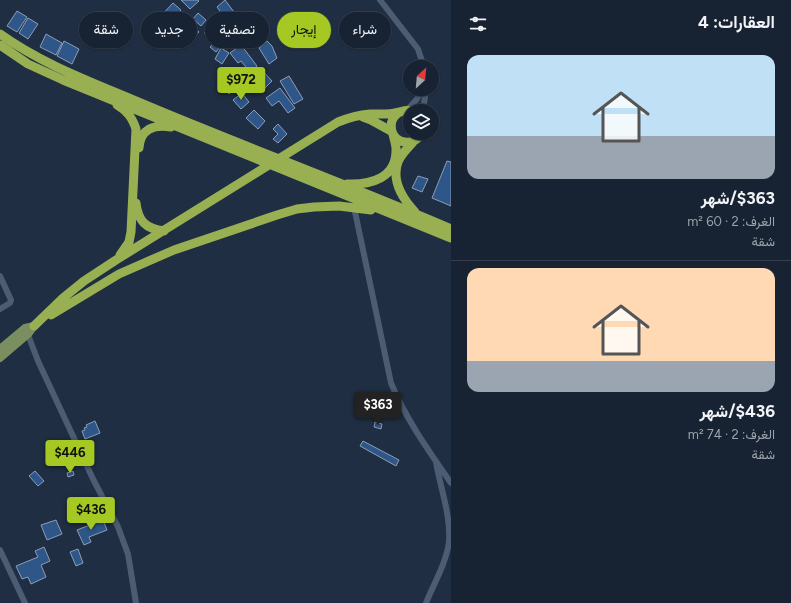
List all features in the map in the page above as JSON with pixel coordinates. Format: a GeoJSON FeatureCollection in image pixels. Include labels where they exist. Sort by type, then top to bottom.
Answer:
{"type":"FeatureCollection","features":[{"type":"Feature","properties":{"kind":"highway"},"geometry":{"type":"LineString","coordinates":[[0,34],[49,64],[451,229]]}},
{"type":"Feature","properties":{"kind":"highway"},"geometry":{"type":"LineString","coordinates":[[0,45],[28,64],[63,80],[451,238]]}},
{"type":"Feature","properties":{"kind":"highway"},"geometry":{"type":"LineString","coordinates":[[106,97],[128,113],[133,120],[136,129],[131,232],[129,242],[116,260]]}},
{"type":"Feature","properties":{"kind":"highway"},"geometry":{"type":"LineString","coordinates":[[31,328],[79,285],[116,260],[338,122],[368,114],[389,115],[403,112]]}},
{"type":"Feature","properties":{"kind":"highway"},"geometry":{"type":"LineString","coordinates":[[340,184],[367,184],[377,181],[386,174],[394,160],[396,149],[392,132],[392,120],[403,113]]}},
{"type":"Feature","properties":{"kind":"highway"},"geometry":{"type":"LineString","coordinates":[[359,116],[371,120],[392,132],[401,142],[413,142]]}},
{"type":"Feature","properties":{"kind":"highway"},"geometry":{"type":"LineString","coordinates":[[164,231],[156,230],[144,224],[137,211],[136,203],[140,142],[147,131],[155,126],[185,129]]}},
{"type":"Feature","properties":{"kind":"highway"},"geometry":{"type":"LineString","coordinates":[[416,140],[398,161],[396,170],[400,193],[406,203],[417,214]]}},
{"type":"Feature","properties":{"kind":"highway"},"geometry":{"type":"LineString","coordinates":[[31,328],[119,274],[174,250],[297,209],[354,206],[396,216]]}},
{"type":"Feature","properties":{"kind":"main road"},"geometry":{"type":"LineString","coordinates":[[0,349],[31,328]]}},
{"type":"Feature","properties":{"kind":"main road"},"geometry":{"type":"LineString","coordinates":[[0,358],[31,328]]}},
{"type":"Feature","properties":{"kind":"street"},"geometry":{"type":"LineString","coordinates":[[380,0],[418,49],[422,60]]}},
{"type":"Feature","properties":{"kind":"street"},"geometry":{"type":"LineString","coordinates":[[412,104],[418,96]]}},
{"type":"Feature","properties":{"kind":"street"},"geometry":{"type":"LineString","coordinates":[[354,206],[391,383],[417,434],[451,483]]}},
{"type":"Feature","properties":{"kind":"street"},"geometry":{"type":"LineString","coordinates":[[0,276],[11,300],[10,303],[0,309]]}},
{"type":"Feature","properties":{"kind":"street"},"geometry":{"type":"LineString","coordinates":[[31,328],[38,361],[93,479],[118,527],[128,554],[136,603]]}},
{"type":"Feature","properties":{"kind":"street"},"geometry":{"type":"LineString","coordinates":[[426,603],[444,562],[449,542],[448,524],[435,460]]}},
{"type":"Feature","properties":{"kind":"street"},"geometry":{"type":"LineString","coordinates":[[0,550],[25,603]]}},
{"type":"Feature","properties":{"kind":"building"},"geometry":{"type":"Polygon","coordinates":[[[181,0],[198,0],[199,1],[190,9],[181,0]]]}},
{"type":"Feature","properties":{"kind":"building"},"geometry":{"type":"Polygon","coordinates":[[[225,0],[234,12],[221,12],[217,7],[225,0]]]}},
{"type":"Feature","properties":{"kind":"building"},"geometry":{"type":"Polygon","coordinates":[[[173,3],[181,10],[179,12],[165,12],[173,3]]]}},
{"type":"Feature","properties":{"kind":"building"},"geometry":{"type":"Polygon","coordinates":[[[17,11],[27,17],[17,32],[7,26],[17,11]]]}},
{"type":"Feature","properties":{"kind":"building"},"geometry":{"type":"Polygon","coordinates":[[[198,13],[205,19],[201,26],[197,22],[198,13]]]}},
{"type":"Feature","properties":{"kind":"building"},"geometry":{"type":"Polygon","coordinates":[[[28,18],[38,24],[28,39],[19,33],[28,18]]]}},
{"type":"Feature","properties":{"kind":"building"},"geometry":{"type":"Polygon","coordinates":[[[46,34],[62,43],[56,55],[40,47],[46,34]]]}},
{"type":"Feature","properties":{"kind":"building"},"geometry":{"type":"Polygon","coordinates":[[[64,41],[79,49],[72,64],[57,56],[64,41]]]}},
{"type":"Feature","properties":{"kind":"building"},"geometry":{"type":"Polygon","coordinates":[[[269,43],[272,46],[277,58],[269,64],[259,48],[269,48],[269,43]]]}},
{"type":"Feature","properties":{"kind":"building"},"geometry":{"type":"Polygon","coordinates":[[[211,48],[219,48],[216,52],[211,48]]]}},
{"type":"Feature","properties":{"kind":"building"},"geometry":{"type":"Polygon","coordinates":[[[221,48],[229,53],[222,64],[215,59],[221,48]]]}},
{"type":"Feature","properties":{"kind":"building"},"geometry":{"type":"Polygon","coordinates":[[[237,48],[243,48],[257,66],[250,72],[241,61],[238,63],[230,53],[237,48]]]}},
{"type":"Feature","properties":{"kind":"building"},"geometry":{"type":"Polygon","coordinates":[[[260,68],[272,81],[265,88],[260,83],[262,80],[255,73],[260,68]]]}},
{"type":"Feature","properties":{"kind":"building"},"geometry":{"type":"Polygon","coordinates":[[[229,76],[238,86],[229,94],[220,85],[229,76]]]}},
{"type":"Feature","properties":{"kind":"building"},"geometry":{"type":"Polygon","coordinates":[[[289,76],[303,99],[294,104],[280,81],[289,76]]]}},
{"type":"Feature","properties":{"kind":"building"},"geometry":{"type":"Polygon","coordinates":[[[280,88],[295,108],[288,113],[279,101],[272,106],[266,98],[280,88]]]}},
{"type":"Feature","properties":{"kind":"building"},"geometry":{"type":"Polygon","coordinates":[[[242,93],[249,102],[241,109],[233,100],[242,93]]]}},
{"type":"Feature","properties":{"kind":"building"},"geometry":{"type":"Polygon","coordinates":[[[254,110],[265,121],[258,129],[246,118],[254,110]]]}},
{"type":"Feature","properties":{"kind":"building"},"geometry":{"type":"Polygon","coordinates":[[[278,124],[287,134],[278,143],[273,139],[278,134],[273,129],[278,124]]]}},
{"type":"Feature","properties":{"kind":"building"},"geometry":{"type":"Polygon","coordinates":[[[447,161],[451,162],[451,206],[432,198],[447,161]]]}},
{"type":"Feature","properties":{"kind":"building"},"geometry":{"type":"Polygon","coordinates":[[[418,176],[428,179],[422,192],[412,188],[418,176]]]}},
{"type":"Feature","properties":{"kind":"building"},"geometry":{"type":"Polygon","coordinates":[[[95,421],[100,433],[85,439],[82,431],[87,427],[86,425],[95,421]]]}},
{"type":"Feature","properties":{"kind":"building"},"geometry":{"type":"Polygon","coordinates":[[[375,422],[382,424],[381,429],[374,427],[375,422]]]}},
{"type":"Feature","properties":{"kind":"building"},"geometry":{"type":"Polygon","coordinates":[[[363,441],[399,460],[396,466],[360,446],[363,441]]]}},
{"type":"Feature","properties":{"kind":"building"},"geometry":{"type":"Polygon","coordinates":[[[65,454],[69,462],[66,464],[61,456],[65,454]]]}},
{"type":"Feature","properties":{"kind":"building"},"geometry":{"type":"Polygon","coordinates":[[[35,471],[44,481],[38,486],[29,476],[35,471]]]}},
{"type":"Feature","properties":{"kind":"building"},"geometry":{"type":"Polygon","coordinates":[[[73,471],[74,475],[68,477],[67,473],[73,471]]]}},
{"type":"Feature","properties":{"kind":"building"},"geometry":{"type":"Polygon","coordinates":[[[97,502],[101,512],[78,522],[74,512],[97,502]]]}},
{"type":"Feature","properties":{"kind":"building"},"geometry":{"type":"Polygon","coordinates":[[[56,520],[62,534],[47,540],[41,525],[56,520]]]}},
{"type":"Feature","properties":{"kind":"building"},"geometry":{"type":"Polygon","coordinates":[[[103,520],[107,530],[89,537],[91,542],[84,545],[77,530],[103,520]]]}},
{"type":"Feature","properties":{"kind":"building"},"geometry":{"type":"Polygon","coordinates":[[[44,547],[50,561],[41,565],[46,577],[31,584],[28,577],[22,579],[16,566],[38,557],[35,551],[44,547]]]}},
{"type":"Feature","properties":{"kind":"building"},"geometry":{"type":"Polygon","coordinates":[[[78,549],[83,563],[76,566],[70,552],[78,549]]]}}]}
